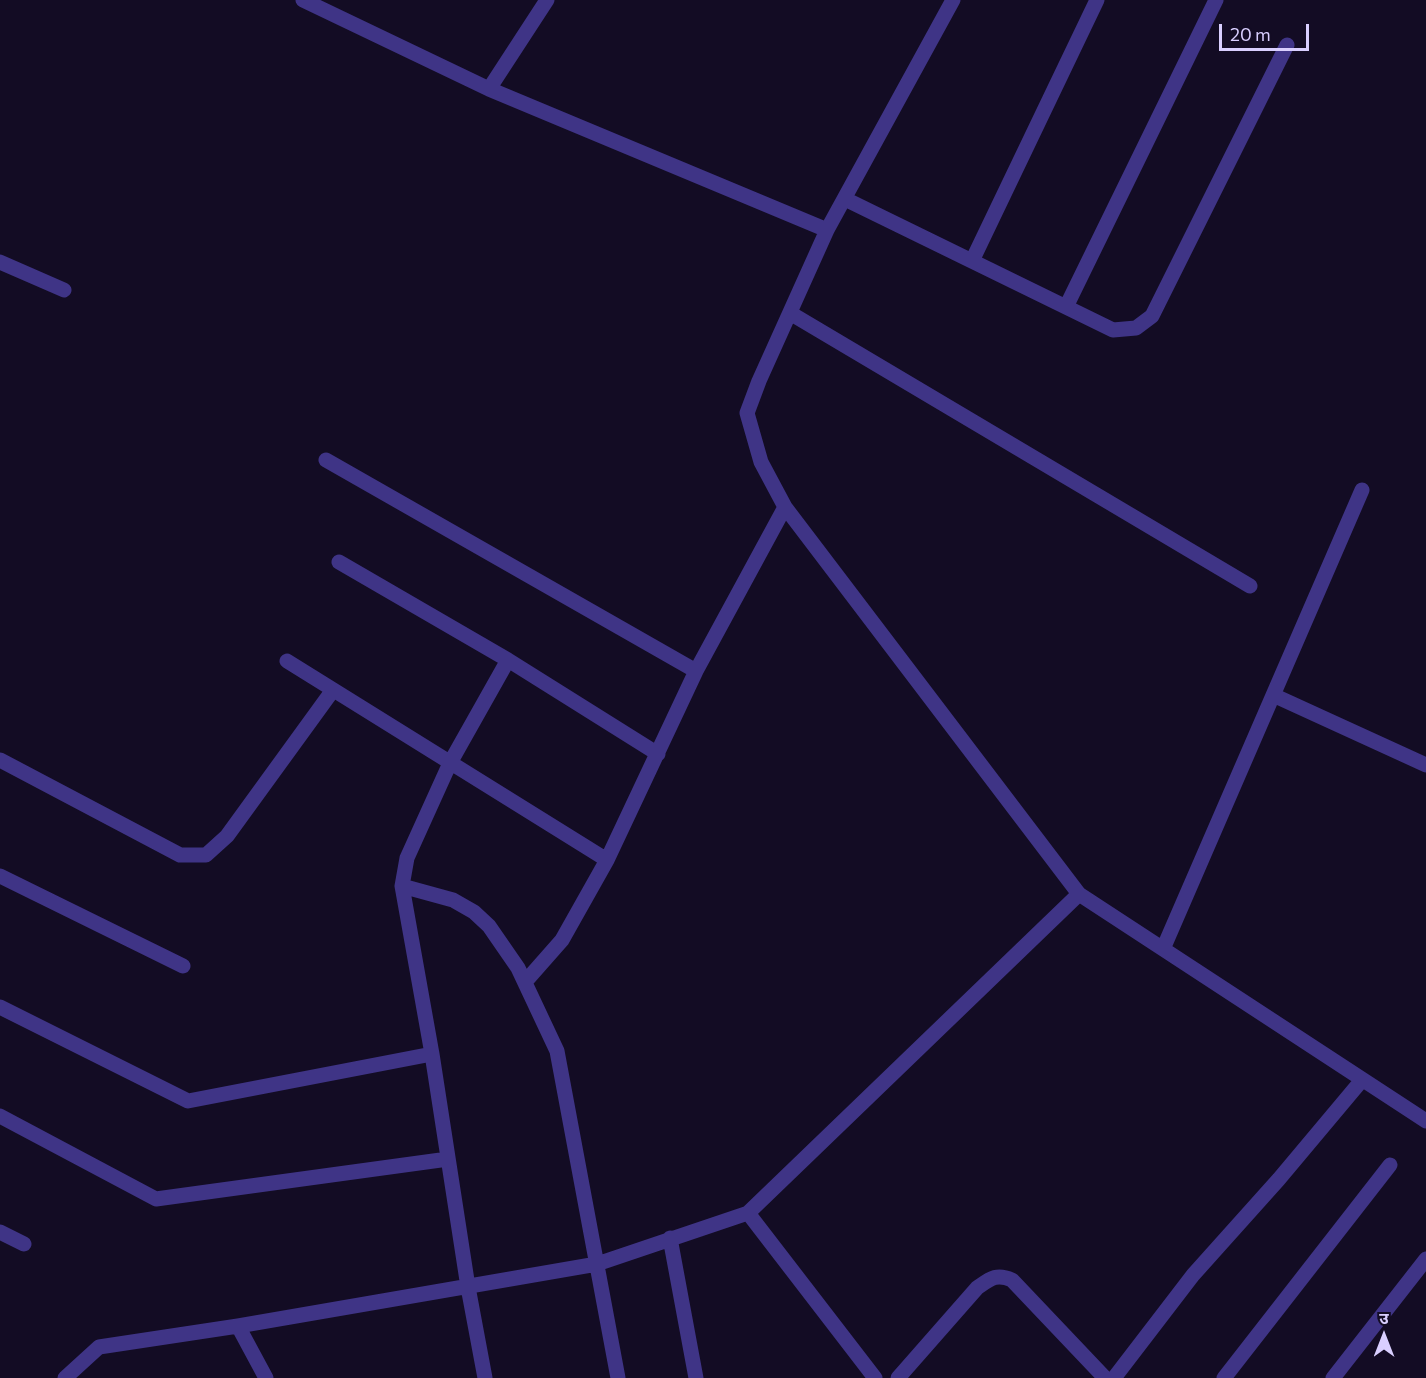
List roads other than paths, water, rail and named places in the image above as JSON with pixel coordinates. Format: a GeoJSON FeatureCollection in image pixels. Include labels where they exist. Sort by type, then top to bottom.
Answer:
{"type":"FeatureCollection","features":[{"type":"Feature","properties":{"kind":"street"},"geometry":{"type":"LineString","coordinates":[[303,0],[489,89],[827,230]]}},
{"type":"Feature","properties":{"kind":"street"},"geometry":{"type":"LineString","coordinates":[[489,89],[547,0]]}},
{"type":"Feature","properties":{"kind":"street"},"geometry":{"type":"LineString","coordinates":[[952,0],[827,230],[759,381],[747,413],[761,462],[785,507],[1079,894],[1426,1121]]}},
{"type":"Feature","properties":{"kind":"street"},"geometry":{"type":"LineString","coordinates":[[972,261],[1097,0]]}},
{"type":"Feature","properties":{"kind":"street"},"geometry":{"type":"LineString","coordinates":[[1066,307],[1216,0]]}},
{"type":"Feature","properties":{"kind":"street"},"geometry":{"type":"LineString","coordinates":[[845,199],[1113,330],[1136,328],[1152,316],[1287,45]]}},
{"type":"Feature","properties":{"kind":"street"},"geometry":{"type":"LineString","coordinates":[[0,262],[64,290]]}},
{"type":"Feature","properties":{"kind":"street"},"geometry":{"type":"LineString","coordinates":[[790,313],[1250,586]]}},
{"type":"Feature","properties":{"kind":"street"},"geometry":{"type":"LineString","coordinates":[[326,460],[696,671]]}},
{"type":"Feature","properties":{"kind":"street"},"geometry":{"type":"LineString","coordinates":[[1163,949],[1362,490]]}},
{"type":"Feature","properties":{"kind":"street"},"geometry":{"type":"LineString","coordinates":[[525,982],[562,940],[607,860],[696,671],[785,507]]}},
{"type":"Feature","properties":{"kind":"street"},"geometry":{"type":"LineString","coordinates":[[339,562],[508,660],[658,754]]}},
{"type":"Feature","properties":{"kind":"street"},"geometry":{"type":"LineString","coordinates":[[485,1378],[402,886],[407,858],[450,763],[508,660]]}},
{"type":"Feature","properties":{"kind":"street"},"geometry":{"type":"LineString","coordinates":[[287,661],[607,860]]}},
{"type":"Feature","properties":{"kind":"street"},"geometry":{"type":"LineString","coordinates":[[0,760],[180,855],[206,855],[227,836],[333,690]]}},
{"type":"Feature","properties":{"kind":"street"},"geometry":{"type":"LineString","coordinates":[[1273,695],[1426,765]]}},
{"type":"Feature","properties":{"kind":"street"},"geometry":{"type":"LineString","coordinates":[[0,876],[183,966]]}},
{"type":"Feature","properties":{"kind":"street"},"geometry":{"type":"LineString","coordinates":[[402,886],[453,900],[474,912],[489,926],[518,968],[557,1051],[618,1378]]}},
{"type":"Feature","properties":{"kind":"street"},"geometry":{"type":"LineString","coordinates":[[65,1378],[99,1347],[238,1326],[597,1264],[747,1213],[1079,894]]}},
{"type":"Feature","properties":{"kind":"street"},"geometry":{"type":"LineString","coordinates":[[0,1007],[188,1101],[432,1054]]}},
{"type":"Feature","properties":{"kind":"street"},"geometry":{"type":"LineString","coordinates":[[1114,1378],[1193,1275],[1279,1179],[1362,1080]]}},
{"type":"Feature","properties":{"kind":"street"},"geometry":{"type":"LineString","coordinates":[[0,1116],[156,1199],[448,1159]]}},
{"type":"Feature","properties":{"kind":"street"},"geometry":{"type":"LineString","coordinates":[[1224,1378],[1390,1165]]}},
{"type":"Feature","properties":{"kind":"street"},"geometry":{"type":"LineString","coordinates":[[747,1213],[876,1378]]}},
{"type":"Feature","properties":{"kind":"street"},"geometry":{"type":"LineString","coordinates":[[0,1232],[24,1244]]}},
{"type":"Feature","properties":{"kind":"street"},"geometry":{"type":"LineString","coordinates":[[670,1238],[696,1378]]}},
{"type":"Feature","properties":{"kind":"street"},"geometry":{"type":"LineString","coordinates":[[1333,1378],[1426,1259]]}},
{"type":"Feature","properties":{"kind":"street"},"geometry":{"type":"LineString","coordinates":[[898,1378],[977,1287],[990,1278],[1002,1275],[1012,1280],[1105,1378]]}},
{"type":"Feature","properties":{"kind":"street"},"geometry":{"type":"LineString","coordinates":[[238,1326],[266,1378]]}}]}
